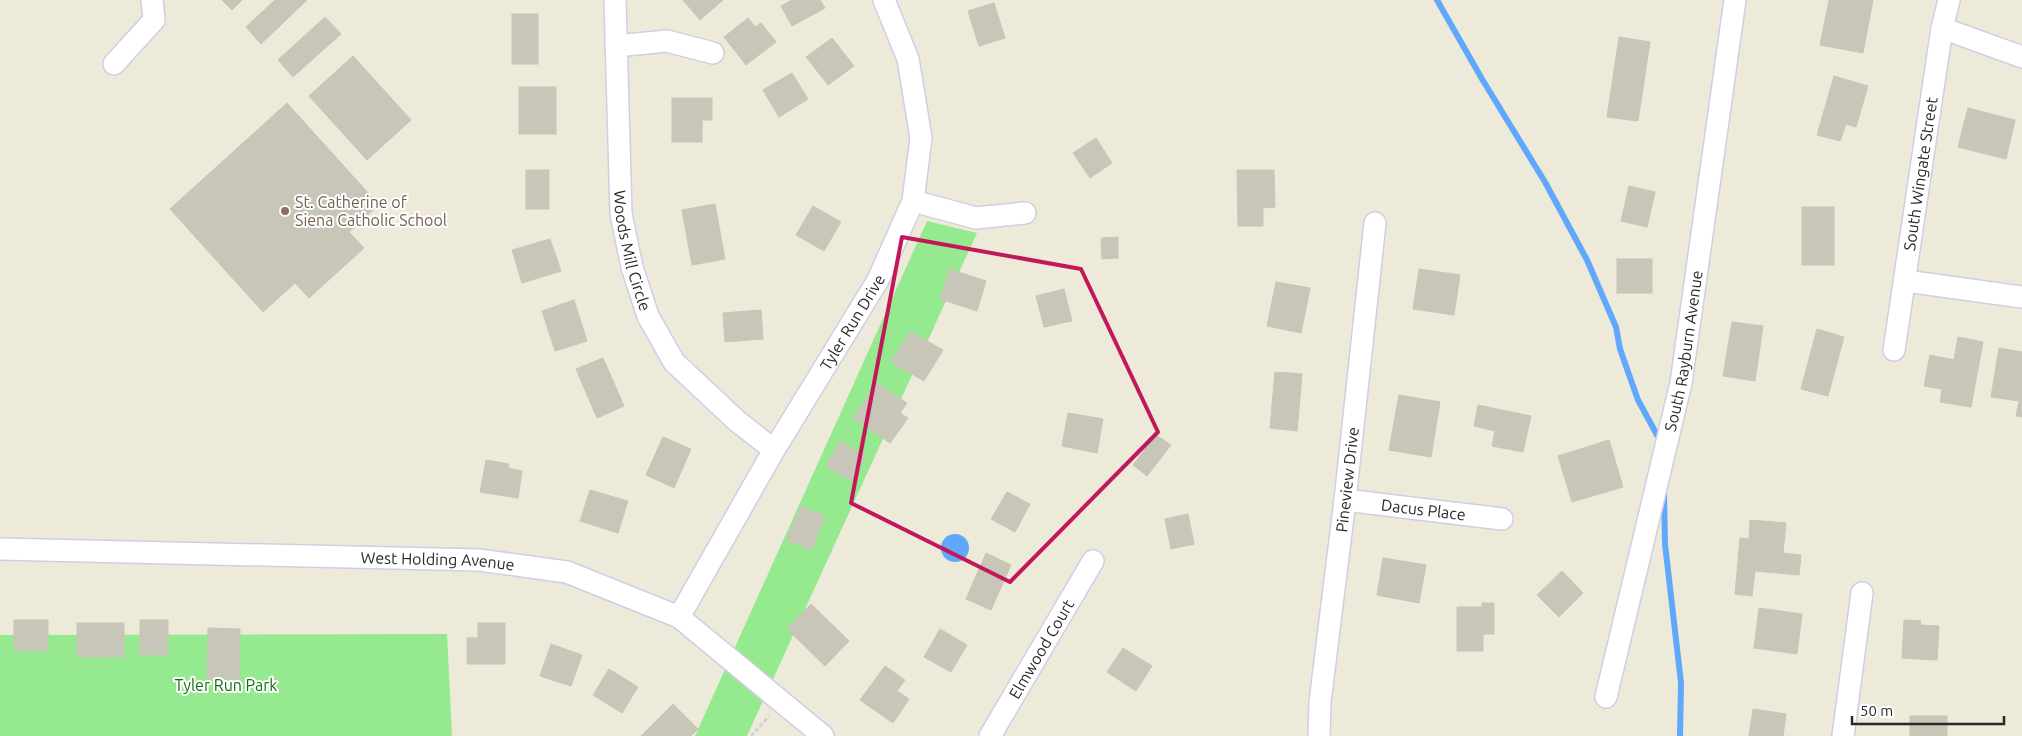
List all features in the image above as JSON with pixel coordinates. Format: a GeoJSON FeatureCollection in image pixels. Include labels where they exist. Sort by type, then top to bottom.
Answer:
{"type":"FeatureCollection","features":[{"type":"Feature","properties":{"kind":"street"},"geometry":{"type":"LineString","coordinates":[[114,64],[154,20],[152,0]]}},
{"type":"Feature","properties":{"kind":"street","name":"Woods Mill Circle"},"geometry":{"type":"LineString","coordinates":[[615,0],[621,214],[632,267],[648,316],[674,362],[738,421],[774,450]]}},
{"type":"Feature","properties":{"kind":"street","name":"Tyler Run Drive"},"geometry":{"type":"LineString","coordinates":[[679,617],[774,450],[878,280],[913,201],[922,138],[908,59],[884,0]]}},
{"type":"Feature","properties":{"kind":"street","name":"South Rayburn Avenue"},"geometry":{"type":"LineString","coordinates":[[1606,697],[1681,383],[1735,0]]}},
{"type":"Feature","properties":{"kind":"street","name":"South Wingate Street"},"geometry":{"type":"LineString","coordinates":[[1894,350],[1906,281],[1942,28],[1948,0]]}},
{"type":"Feature","properties":{"kind":"street"},"geometry":{"type":"LineString","coordinates":[[1942,28],[2022,57]]}},
{"type":"Feature","properties":{"kind":"street"},"geometry":{"type":"LineString","coordinates":[[616,46],[667,41],[714,53]]}},
{"type":"Feature","properties":{"kind":"street"},"geometry":{"type":"LineString","coordinates":[[913,201],[976,218],[1025,213]]}},
{"type":"Feature","properties":{"kind":"street","name":"Pineview Drive"},"geometry":{"type":"LineString","coordinates":[[1319,736],[1320,702],[1345,500],[1375,223]]}},
{"type":"Feature","properties":{"kind":"street"},"geometry":{"type":"LineString","coordinates":[[1906,281],[2022,298]]}},
{"type":"Feature","properties":{"kind":"street","name":"Dacus Place"},"geometry":{"type":"LineString","coordinates":[[1345,500],[1502,519]]}},
{"type":"Feature","properties":{"kind":"street","name":"West Holding Avenue"},"geometry":{"type":"LineString","coordinates":[[0,549],[479,560],[567,572],[679,617],[823,736]]}},
{"type":"Feature","properties":{"kind":"street","name":"Elmwood Court"},"geometry":{"type":"LineString","coordinates":[[990,736],[1093,561]]}},
{"type":"Feature","properties":{"kind":"street"},"geometry":{"type":"LineString","coordinates":[[1843,736],[1862,593]]}},
{"type":"Feature","properties":{"kind":"path"},"geometry":{"type":"LineString","coordinates":[[751,736],[782,702]]}},
{"type":"Feature","properties":{"kind":"highlighted area"},"geometry":{"type":"Polygon","coordinates":[[[902,237],[1081,269],[1158,432],[1010,582],[851,503],[902,237]]]}},
{"type":"Feature","properties":{"kind":"green space"},"geometry":{"type":"Polygon","coordinates":[[[927,221],[977,233],[747,736],[695,736],[927,221]]]}},
{"type":"Feature","properties":{"kind":"green space","name":"Tyler Run Park"},"geometry":{"type":"Polygon","coordinates":[[[447,634],[452,736],[0,736],[0,635],[447,634]]]}},
{"type":"Feature","properties":{"kind":"water"},"geometry":{"type":"Polygon","coordinates":[[[955,534],[965,538],[969,548],[965,558],[955,562],[945,558],[941,548],[945,538],[955,534]]]}},
{"type":"Feature","properties":{"kind":"building"},"geometry":{"type":"Polygon","coordinates":[[[222,0],[242,0],[232,10],[222,0]]]}},
{"type":"Feature","properties":{"kind":"building"},"geometry":{"type":"Polygon","coordinates":[[[275,0],[307,0],[261,44],[246,27],[275,0]]]}},
{"type":"Feature","properties":{"kind":"building"},"geometry":{"type":"Polygon","coordinates":[[[683,0],[723,0],[700,20],[683,0]]]}},
{"type":"Feature","properties":{"kind":"building"},"geometry":{"type":"Polygon","coordinates":[[[792,0],[820,0],[825,8],[792,26],[781,6],[792,0]]]}},
{"type":"Feature","properties":{"kind":"building"},"geometry":{"type":"Polygon","coordinates":[[[1829,0],[1873,0],[1863,53],[1820,45],[1829,0]]]}},
{"type":"Feature","properties":{"kind":"building"},"geometry":{"type":"Polygon","coordinates":[[[994,3],[1005,38],[979,46],[968,11],[994,3]]]}},
{"type":"Feature","properties":{"kind":"building"},"geometry":{"type":"Polygon","coordinates":[[[512,14],[538,14],[538,64],[512,64],[512,14]]]}},
{"type":"Feature","properties":{"kind":"building"},"geometry":{"type":"Polygon","coordinates":[[[325,17],[341,34],[293,77],[278,60],[325,17]]]}},
{"type":"Feature","properties":{"kind":"building"},"geometry":{"type":"Polygon","coordinates":[[[748,18],[755,27],[761,23],[776,42],[746,65],[724,37],[748,18]]]}},
{"type":"Feature","properties":{"kind":"building"},"geometry":{"type":"Polygon","coordinates":[[[1619,37],[1650,42],[1638,121],[1607,117],[1619,37]]]}},
{"type":"Feature","properties":{"kind":"building"},"geometry":{"type":"Polygon","coordinates":[[[832,38],[854,66],[828,85],[806,57],[832,38]]]}},
{"type":"Feature","properties":{"kind":"building"},"geometry":{"type":"Polygon","coordinates":[[[353,56],[411,120],[367,160],[309,96],[353,56]]]}},
{"type":"Feature","properties":{"kind":"building"},"geometry":{"type":"Polygon","coordinates":[[[792,73],[808,99],[779,117],[763,90],[792,73]]]}},
{"type":"Feature","properties":{"kind":"building"},"geometry":{"type":"Polygon","coordinates":[[[1834,76],[1868,86],[1856,127],[1846,124],[1840,141],[1817,135],[1834,76]]]}},
{"type":"Feature","properties":{"kind":"building"},"geometry":{"type":"Polygon","coordinates":[[[519,87],[556,87],[556,134],[519,134],[519,87]]]}},
{"type":"Feature","properties":{"kind":"building"},"geometry":{"type":"Polygon","coordinates":[[[672,98],[712,98],[712,120],[702,120],[702,142],[672,142],[672,98]]]}},
{"type":"Feature","properties":{"kind":"building"},"geometry":{"type":"Polygon","coordinates":[[[287,103],[379,205],[349,232],[364,248],[309,298],[295,283],[263,312],[170,209],[287,103]]]}},
{"type":"Feature","properties":{"kind":"building"},"geometry":{"type":"Polygon","coordinates":[[[1968,108],[2015,120],[2006,159],[1958,147],[1968,108]]]}},
{"type":"Feature","properties":{"kind":"building"},"geometry":{"type":"Polygon","coordinates":[[[1096,138],[1112,163],[1090,178],[1073,153],[1096,138]]]}},
{"type":"Feature","properties":{"kind":"building"},"geometry":{"type":"Polygon","coordinates":[[[526,170],[549,170],[549,209],[526,209],[526,170]]]}},
{"type":"Feature","properties":{"kind":"building"},"geometry":{"type":"Polygon","coordinates":[[[1237,170],[1274,170],[1275,207],[1263,208],[1263,226],[1238,226],[1237,170]]]}},
{"type":"Feature","properties":{"kind":"building"},"geometry":{"type":"Polygon","coordinates":[[[1629,186],[1655,192],[1647,227],[1621,221],[1629,186]]]}},
{"type":"Feature","properties":{"kind":"building"},"geometry":{"type":"Polygon","coordinates":[[[715,204],[725,259],[692,265],[682,210],[715,204]]]}},
{"type":"Feature","properties":{"kind":"building"},"geometry":{"type":"Polygon","coordinates":[[[813,206],[841,222],[824,251],[796,235],[813,206]]]}},
{"type":"Feature","properties":{"kind":"building"},"geometry":{"type":"Polygon","coordinates":[[[1802,207],[1834,207],[1834,265],[1802,265],[1802,207]]]}},
{"type":"Feature","properties":{"kind":"building"},"geometry":{"type":"Polygon","coordinates":[[[1118,237],[1118,258],[1102,259],[1101,238],[1118,237]]]}},
{"type":"Feature","properties":{"kind":"building"},"geometry":{"type":"Polygon","coordinates":[[[550,239],[561,271],[522,283],[512,250],[550,239]]]}},
{"type":"Feature","properties":{"kind":"building"},"geometry":{"type":"Polygon","coordinates":[[[1617,259],[1652,259],[1652,293],[1617,293],[1617,259]]]}},
{"type":"Feature","properties":{"kind":"building"},"geometry":{"type":"Polygon","coordinates":[[[950,269],[986,281],[977,311],[940,299],[950,269]]]}},
{"type":"Feature","properties":{"kind":"building"},"geometry":{"type":"Polygon","coordinates":[[[1419,269],[1460,275],[1454,315],[1413,309],[1419,269]]]}},
{"type":"Feature","properties":{"kind":"building"},"geometry":{"type":"Polygon","coordinates":[[[1276,282],[1310,288],[1301,333],[1267,326],[1276,282]]]}},
{"type":"Feature","properties":{"kind":"building"},"geometry":{"type":"Polygon","coordinates":[[[1064,289],[1072,321],[1044,327],[1036,296],[1064,289]]]}},
{"type":"Feature","properties":{"kind":"building"},"geometry":{"type":"Polygon","coordinates":[[[574,300],[587,341],[555,351],[542,311],[574,300]]]}},
{"type":"Feature","properties":{"kind":"building"},"geometry":{"type":"Polygon","coordinates":[[[761,310],[763,339],[725,342],[723,313],[761,310]]]}},
{"type":"Feature","properties":{"kind":"building"},"geometry":{"type":"Polygon","coordinates":[[[1732,322],[1763,326],[1755,381],[1723,376],[1732,322]]]}},
{"type":"Feature","properties":{"kind":"building"},"geometry":{"type":"Polygon","coordinates":[[[1817,329],[1844,337],[1828,396],[1801,389],[1817,329]]]}},
{"type":"Feature","properties":{"kind":"building"},"geometry":{"type":"Polygon","coordinates":[[[910,331],[943,350],[924,381],[891,362],[910,331]]]}},
{"type":"Feature","properties":{"kind":"building"},"geometry":{"type":"Polygon","coordinates":[[[1958,337],[1983,342],[1971,407],[1940,402],[1942,389],[1924,386],[1930,355],[1954,360],[1958,337]]]}},
{"type":"Feature","properties":{"kind":"building"},"geometry":{"type":"Polygon","coordinates":[[[1999,348],[2022,352],[2022,417],[2016,416],[2019,401],[1991,397],[1999,348]]]}},
{"type":"Feature","properties":{"kind":"building"},"geometry":{"type":"Polygon","coordinates":[[[603,358],[624,406],[597,418],[576,369],[603,358]]]}},
{"type":"Feature","properties":{"kind":"building"},"geometry":{"type":"Polygon","coordinates":[[[1275,372],[1302,374],[1297,431],[1270,428],[1275,372]]]}},
{"type":"Feature","properties":{"kind":"building"},"geometry":{"type":"Polygon","coordinates":[[[877,383],[907,403],[900,413],[908,418],[890,443],[853,418],[877,383]]]}},
{"type":"Feature","properties":{"kind":"building"},"geometry":{"type":"Polygon","coordinates":[[[1399,395],[1440,402],[1431,457],[1389,450],[1399,395]]]}},
{"type":"Feature","properties":{"kind":"building"},"geometry":{"type":"Polygon","coordinates":[[[1478,405],[1531,416],[1523,452],[1492,446],[1495,431],[1474,426],[1478,405]]]}},
{"type":"Feature","properties":{"kind":"building"},"geometry":{"type":"Polygon","coordinates":[[[1068,413],[1103,419],[1097,453],[1062,446],[1068,413]]]}},
{"type":"Feature","properties":{"kind":"building"},"geometry":{"type":"Polygon","coordinates":[[[1156,435],[1171,445],[1147,476],[1133,465],[1156,435]]]}},
{"type":"Feature","properties":{"kind":"building"},"geometry":{"type":"Polygon","coordinates":[[[663,437],[691,449],[674,488],[646,475],[663,437]]]}},
{"type":"Feature","properties":{"kind":"building"},"geometry":{"type":"Polygon","coordinates":[[[1609,440],[1623,487],[1572,502],[1558,456],[1609,440]]]}},
{"type":"Feature","properties":{"kind":"building"},"geometry":{"type":"Polygon","coordinates":[[[840,441],[866,456],[852,481],[826,466],[840,441]]]}},
{"type":"Feature","properties":{"kind":"building"},"geometry":{"type":"Polygon","coordinates":[[[486,460],[509,464],[508,468],[522,471],[518,498],[480,492],[486,460]]]}},
{"type":"Feature","properties":{"kind":"building"},"geometry":{"type":"Polygon","coordinates":[[[590,490],[628,501],[618,533],[580,521],[590,490]]]}},
{"type":"Feature","properties":{"kind":"building"},"geometry":{"type":"Polygon","coordinates":[[[1007,492],[1030,504],[1015,532],[991,519],[1007,492]]]}},
{"type":"Feature","properties":{"kind":"building"},"geometry":{"type":"Polygon","coordinates":[[[801,506],[825,516],[811,550],[786,540],[801,506]]]}},
{"type":"Feature","properties":{"kind":"building"},"geometry":{"type":"Polygon","coordinates":[[[1188,514],[1194,544],[1171,549],[1165,519],[1188,514]]]}},
{"type":"Feature","properties":{"kind":"building"},"geometry":{"type":"Polygon","coordinates":[[[1750,520],[1786,523],[1783,553],[1801,555],[1799,575],[1755,571],[1752,596],[1735,594],[1740,538],[1749,539],[1750,520]]]}},
{"type":"Feature","properties":{"kind":"building"},"geometry":{"type":"Polygon","coordinates":[[[986,553],[1011,565],[991,610],[966,599],[986,553]]]}},
{"type":"Feature","properties":{"kind":"building"},"geometry":{"type":"Polygon","coordinates":[[[1383,558],[1426,565],[1419,603],[1377,595],[1383,558]]]}},
{"type":"Feature","properties":{"kind":"building"},"geometry":{"type":"Polygon","coordinates":[[[1562,571],[1583,593],[1559,617],[1537,595],[1562,571]]]}},
{"type":"Feature","properties":{"kind":"building"},"geometry":{"type":"Polygon","coordinates":[[[1482,603],[1494,603],[1494,634],[1483,634],[1483,651],[1457,651],[1457,607],[1482,607],[1482,603]]]}},
{"type":"Feature","properties":{"kind":"building"},"geometry":{"type":"Polygon","coordinates":[[[811,604],[849,641],[825,666],[787,629],[811,604]]]}},
{"type":"Feature","properties":{"kind":"building"},"geometry":{"type":"Polygon","coordinates":[[[1759,608],[1802,614],[1797,654],[1754,648],[1759,608]]]}},
{"type":"Feature","properties":{"kind":"building"},"geometry":{"type":"Polygon","coordinates":[[[14,620],[48,620],[48,651],[14,651],[14,620]]]}},
{"type":"Feature","properties":{"kind":"building"},"geometry":{"type":"Polygon","coordinates":[[[140,620],[168,620],[168,655],[140,655],[140,620]]]}},
{"type":"Feature","properties":{"kind":"building"},"geometry":{"type":"Polygon","coordinates":[[[1904,620],[1921,621],[1920,625],[1939,626],[1937,660],[1902,658],[1904,620]]]}},
{"type":"Feature","properties":{"kind":"building"},"geometry":{"type":"Polygon","coordinates":[[[77,623],[124,623],[124,657],[77,657],[77,623]]]}},
{"type":"Feature","properties":{"kind":"building"},"geometry":{"type":"Polygon","coordinates":[[[478,623],[505,623],[505,664],[467,664],[467,638],[478,638],[478,623]]]}},
{"type":"Feature","properties":{"kind":"building"},"geometry":{"type":"Polygon","coordinates":[[[208,628],[240,629],[239,680],[207,679],[208,628]]]}},
{"type":"Feature","properties":{"kind":"building"},"geometry":{"type":"Polygon","coordinates":[[[940,629],[967,645],[951,672],[924,657],[940,629]]]}},
{"type":"Feature","properties":{"kind":"building"},"geometry":{"type":"Polygon","coordinates":[[[551,644],[582,655],[571,686],[540,676],[551,644]]]}},
{"type":"Feature","properties":{"kind":"building"},"geometry":{"type":"Polygon","coordinates":[[[1123,648],[1152,666],[1136,691],[1107,672],[1123,648]]]}},
{"type":"Feature","properties":{"kind":"building"},"geometry":{"type":"Polygon","coordinates":[[[885,666],[905,680],[897,691],[909,699],[893,723],[860,700],[885,666]]]}},
{"type":"Feature","properties":{"kind":"building"},"geometry":{"type":"Polygon","coordinates":[[[609,669],[638,687],[622,713],[593,695],[609,669]]]}},
{"type":"Feature","properties":{"kind":"building"},"geometry":{"type":"Polygon","coordinates":[[[673,704],[698,729],[691,736],[641,736],[673,704]]]}},
{"type":"Feature","properties":{"kind":"building"},"geometry":{"type":"Polygon","coordinates":[[[1753,709],[1786,714],[1783,736],[1749,736],[1753,709]]]}},
{"type":"Feature","properties":{"kind":"building"},"geometry":{"type":"Polygon","coordinates":[[[1910,716],[1947,716],[1947,736],[1910,736],[1910,716]]]}},
{"type":"Feature","properties":{"kind":"waterway"},"geometry":{"type":"LineString","coordinates":[[1437,0],[1482,79],[1545,182],[1587,260],[1616,327],[1620,349],[1638,400],[1657,435]]}},
{"type":"Feature","properties":{"kind":"waterway"},"geometry":{"type":"LineString","coordinates":[[1664,493],[1665,544],[1681,683],[1680,736]]}},
{"type":"Feature","properties":{"kind":"place","name":"St. Catherine of Siena Catholic School"},"geometry":{"type":"Point","coordinates":[285,211]}}]}
